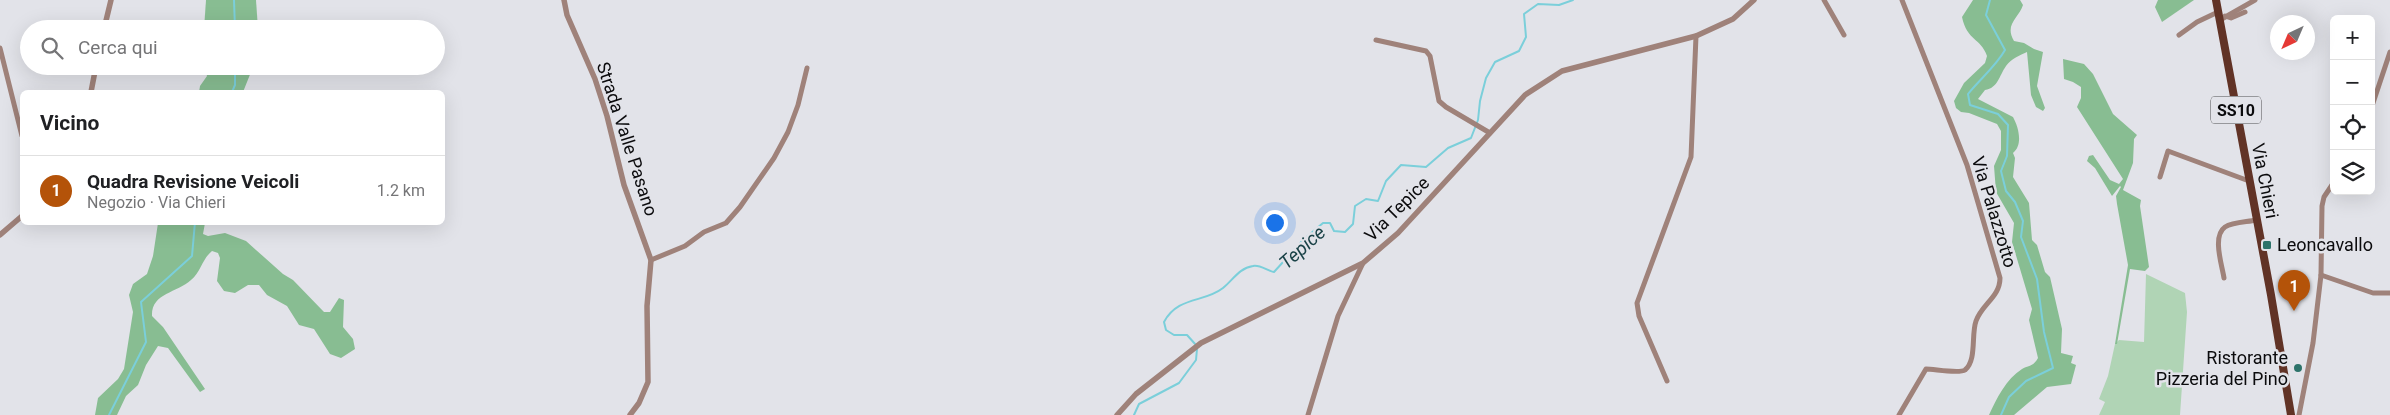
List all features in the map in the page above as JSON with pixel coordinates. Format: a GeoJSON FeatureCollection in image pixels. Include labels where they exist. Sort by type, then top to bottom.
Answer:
{"type":"FeatureCollection","features":[{"type":"Feature","properties":{"kind":"main road","name":"Via Chieri"},"geometry":{"type":"LineString","coordinates":[[2216,0],[2221,16],[2249,182],[2294,415]]}},
{"type":"Feature","properties":{"kind":"street"},"geometry":{"type":"LineString","coordinates":[[106,20],[110,0]]}},
{"type":"Feature","properties":{"kind":"street","name":"Strada Valle Pasano"},"geometry":{"type":"LineString","coordinates":[[564,0],[570,22],[595,79],[607,116],[624,185],[651,260]]}},
{"type":"Feature","properties":{"kind":"street","name":"Via Tepice"},"geometry":{"type":"LineString","coordinates":[[1117,415],[1136,394],[1201,343],[1363,263],[1398,233],[1525,95],[1562,71],[1696,36],[1734,19],[1754,0]]}},
{"type":"Feature","properties":{"kind":"street"},"geometry":{"type":"LineString","coordinates":[[1824,0],[1844,35]]}},
{"type":"Feature","properties":{"kind":"street","name":"Via Palazzotto"},"geometry":{"type":"LineString","coordinates":[[1899,415],[1926,369],[1961,372],[1966,369],[1971,359],[1975,323],[1979,314],[2000,287],[2000,278],[1967,165],[1902,0]]}},
{"type":"Feature","properties":{"kind":"street"},"geometry":{"type":"LineString","coordinates":[[2179,35],[2197,22],[2221,16],[2255,0]]}},
{"type":"Feature","properties":{"kind":"street"},"geometry":{"type":"LineString","coordinates":[[2221,16],[2231,18],[2244,12]]}},
{"type":"Feature","properties":{"kind":"street"},"geometry":{"type":"LineString","coordinates":[[1667,380],[1639,316],[1637,303],[1691,157],[1696,36]]}},
{"type":"Feature","properties":{"kind":"street"},"geometry":{"type":"LineString","coordinates":[[1376,40],[1426,51],[1430,56],[1439,101],[1490,133]]}},
{"type":"Feature","properties":{"kind":"street"},"geometry":{"type":"LineString","coordinates":[[0,48],[20,128]]}},
{"type":"Feature","properties":{"kind":"street"},"geometry":{"type":"LineString","coordinates":[[2372,105],[2390,52]]}},
{"type":"Feature","properties":{"kind":"street"},"geometry":{"type":"LineString","coordinates":[[630,415],[639,403],[648,382],[647,306],[651,260],[685,246],[704,232],[726,223],[740,207],[774,158],[788,132],[798,104],[807,68]]}},
{"type":"Feature","properties":{"kind":"street"},"geometry":{"type":"LineString","coordinates":[[90,90],[94,75]]}},
{"type":"Feature","properties":{"kind":"street"},"geometry":{"type":"LineString","coordinates":[[2160,177],[2168,151],[2249,182]]}},
{"type":"Feature","properties":{"kind":"street"},"geometry":{"type":"LineString","coordinates":[[2294,415],[2314,343],[2321,274],[2322,206],[2324,197],[2330,188]]}},
{"type":"Feature","properties":{"kind":"street"},"geometry":{"type":"LineString","coordinates":[[0,235],[20,218]]}},
{"type":"Feature","properties":{"kind":"street"},"geometry":{"type":"LineString","coordinates":[[2224,278],[2219,241],[2222,231],[2226,227],[2256,220]]}},
{"type":"Feature","properties":{"kind":"street"},"geometry":{"type":"LineString","coordinates":[[1308,415],[1338,316],[1363,263]]}},
{"type":"Feature","properties":{"kind":"street"},"geometry":{"type":"LineString","coordinates":[[2321,274],[2373,294],[2390,293]]}},
{"type":"Feature","properties":{"kind":"green space"},"geometry":{"type":"Polygon","coordinates":[[[206,0],[256,0],[257,20],[205,20],[206,0]]]}},
{"type":"Feature","properties":{"kind":"green space"},"geometry":{"type":"Polygon","coordinates":[[[1973,0],[2020,0],[2023,5],[2011,26],[2011,35],[2014,41],[2024,43],[2043,52],[2037,86],[2045,108],[2043,111],[2036,107],[2031,95],[2027,52],[2008,64],[1996,84],[1985,90],[1978,99],[2013,117],[2017,126],[2019,141],[2013,153],[2015,158],[2013,177],[2029,203],[2032,240],[2037,245],[2045,272],[2050,277],[2062,329],[2061,353],[2073,356],[2071,363],[2076,365],[2071,384],[2047,387],[2014,415],[1989,415],[2011,378],[2022,369],[2033,364],[2038,358],[2029,320],[2032,309],[2012,242],[2014,223],[1996,192],[1994,166],[2001,150],[2001,131],[1997,124],[1969,113],[1961,112],[1956,108],[1954,101],[1964,83],[1985,63],[1987,56],[1981,46],[1967,31],[1962,17],[1973,0]]]}},
{"type":"Feature","properties":{"kind":"green space"},"geometry":{"type":"Polygon","coordinates":[[[2158,0],[2194,0],[2162,22],[2155,7],[2158,0]]]}},
{"type":"Feature","properties":{"kind":"green space"},"geometry":{"type":"Polygon","coordinates":[[[2063,59],[2084,64],[2093,74],[2113,114],[2137,135],[2134,139],[2133,163],[2123,190],[2141,200],[2140,206],[2149,267],[2145,271],[2130,269],[2117,344],[2115,344],[2128,265],[2116,196],[2121,187],[2112,196],[2095,168],[2087,161],[2089,156],[2093,155],[2110,180],[2119,184],[2123,179],[2077,107],[2081,98],[2081,87],[2064,79],[2063,59]]]}},
{"type":"Feature","properties":{"kind":"green space"},"geometry":{"type":"Polygon","coordinates":[[[250,75],[244,90],[199,90],[207,76],[250,75]]]}},
{"type":"Feature","properties":{"kind":"green space"},"geometry":{"type":"Polygon","coordinates":[[[158,225],[205,225],[203,234],[208,236],[225,233],[246,241],[283,274],[293,280],[324,312],[330,312],[339,298],[344,300],[343,327],[353,339],[355,349],[341,358],[330,354],[314,329],[299,325],[287,306],[267,295],[259,285],[248,285],[235,293],[224,291],[217,281],[220,258],[218,253],[212,251],[191,280],[156,302],[152,316],[163,327],[205,389],[200,392],[168,348],[158,346],[146,365],[138,385],[126,396],[117,415],[95,415],[98,398],[118,379],[124,369],[133,312],[129,295],[133,284],[147,274],[153,256],[158,225]]]}},
{"type":"Feature","properties":{"kind":"green space"},"geometry":{"type":"Polygon","coordinates":[[[2146,274],[2185,293],[2187,312],[2180,415],[2099,415],[2105,402],[2099,399],[2108,376],[2115,344],[2119,340],[2144,342],[2146,274]]]}},
{"type":"Feature","properties":{"kind":"waterway"},"geometry":{"type":"LineString","coordinates":[[234,0],[235,20]]}},
{"type":"Feature","properties":{"kind":"waterway","name":"Tepice"},"geometry":{"type":"LineString","coordinates":[[1196,345],[1187,335],[1174,335],[1166,330],[1164,322],[1176,308],[1216,293],[1248,267],[1258,266],[1274,272],[1303,240],[1323,223],[1330,223],[1334,231],[1345,232],[1353,224],[1355,206],[1366,199],[1378,201],[1386,181],[1401,165],[1426,167],[1448,148],[1471,138],[1478,120],[1480,101],[1486,78],[1495,62],[1519,51],[1526,37],[1524,14],[1538,4],[1559,5],[1573,0]]}},
{"type":"Feature","properties":{"kind":"waterway"},"geometry":{"type":"LineString","coordinates":[[1990,0],[1986,15],[2005,50],[1993,67],[1968,94],[1970,105],[1998,114],[2008,125],[2007,156],[2001,171],[2006,191],[2015,202],[2023,221],[2021,237],[2037,279],[2044,332],[2053,368],[2026,381],[2009,397],[2001,415]]}},
{"type":"Feature","properties":{"kind":"waterway"},"geometry":{"type":"LineString","coordinates":[[233,90],[235,75]]}},
{"type":"Feature","properties":{"kind":"waterway"},"geometry":{"type":"LineString","coordinates":[[109,415],[146,342],[141,302],[192,256],[195,225]]}},
{"type":"Feature","properties":{"kind":"waterway","name":"Tepice"},"geometry":{"type":"LineString","coordinates":[[1134,415],[1139,404],[1179,383],[1196,360],[1197,349]]}},
{"type":"Feature","properties":{"kind":"place","name":"Leoncavallo"},"geometry":{"type":"Point","coordinates":[2267,245]}},
{"type":"Feature","properties":{"kind":"place","name":"Quadra Revisione Veicoli"},"geometry":{"type":"Point","coordinates":[2294,311]}},
{"type":"Feature","properties":{"kind":"place","name":"Ristorante Pizzeria del Pino"},"geometry":{"type":"Point","coordinates":[2298,368]}}]}
